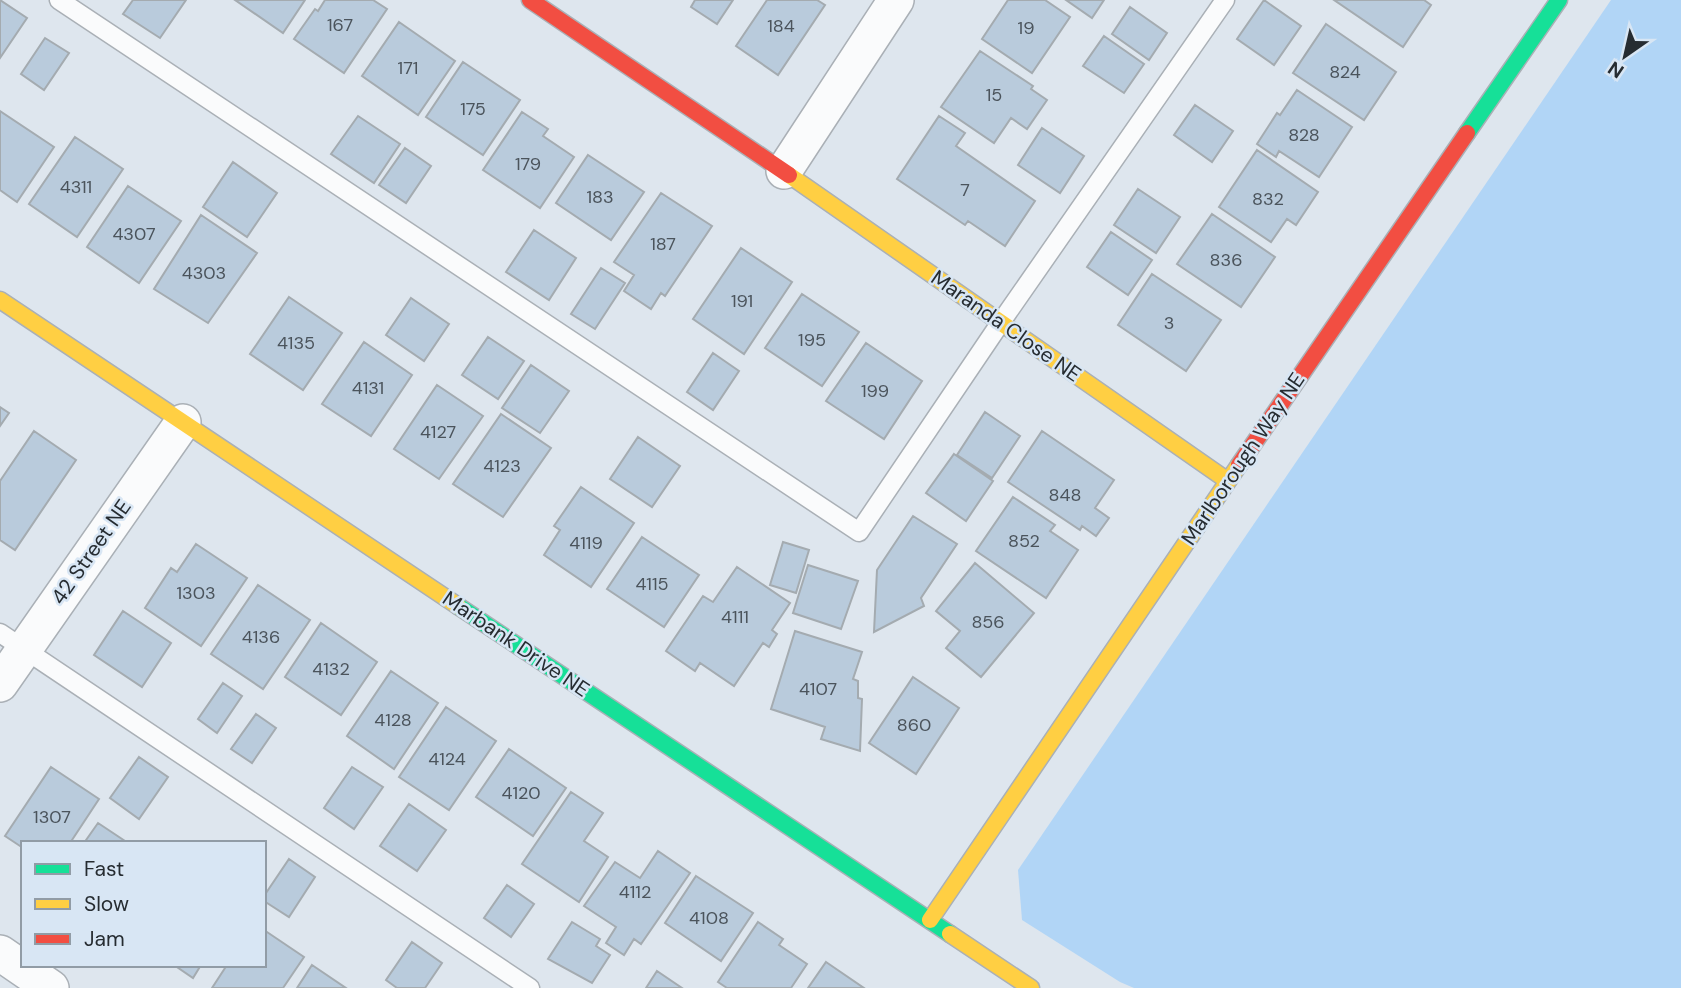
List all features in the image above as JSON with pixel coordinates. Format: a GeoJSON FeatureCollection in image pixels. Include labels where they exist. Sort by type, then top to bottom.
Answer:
{"type":"FeatureCollection","features":[{"type":"Feature","properties":{"kind":"street","name":"Maranda Close NE"},"geometry":{"type":"LineString","coordinates":[[530,0],[785,171],[1228,481]]}},
{"type":"Feature","properties":{"kind":"street"},"geometry":{"type":"LineString","coordinates":[[785,171],[896,0]]}},
{"type":"Feature","properties":{"kind":"street","name":"Marlborough Way NE"},"geometry":{"type":"LineString","coordinates":[[930,920],[1559,0]]}},
{"type":"Feature","properties":{"kind":"street","name":"Marbank Drive NE"},"geometry":{"type":"LineString","coordinates":[[0,300],[1031,988]]}},
{"type":"Feature","properties":{"kind":"street","name":"42 Street NE"},"geometry":{"type":"LineString","coordinates":[[0,684],[12,641],[183,422]]}},
{"type":"Feature","properties":{"kind":"street"},"geometry":{"type":"LineString","coordinates":[[0,953],[51,988]]}},
{"type":"Feature","properties":{"kind":"lane"},"geometry":{"type":"LineString","coordinates":[[59,0],[859,532],[1225,0]]}},
{"type":"Feature","properties":{"kind":"lane"},"geometry":{"type":"LineString","coordinates":[[12,641],[530,988]]}},
{"type":"Feature","properties":{"kind":"shaded area"},"geometry":{"type":"Polygon","coordinates":[[[1611,0],[1681,0],[1681,988],[1134,988],[1120,982],[1022,920],[1018,870],[1611,0]]]}},
{"type":"Feature","properties":{"kind":"building"},"geometry":{"type":"Polygon","coordinates":[[[0,0],[27,18],[0,58],[0,0]]]}},
{"type":"Feature","properties":{"kind":"building"},"geometry":{"type":"Polygon","coordinates":[[[133,0],[186,0],[160,38],[123,14],[133,0]]]}},
{"type":"Feature","properties":{"kind":"building"},"geometry":{"type":"Polygon","coordinates":[[[235,0],[305,0],[283,33],[235,0]]]}},
{"type":"Feature","properties":{"kind":"building"},"geometry":{"type":"Polygon","coordinates":[[[325,0],[373,0],[387,9],[344,73],[294,39],[315,9],[318,11],[325,0]]]}},
{"type":"Feature","properties":{"kind":"building"},"geometry":{"type":"Polygon","coordinates":[[[695,0],[733,0],[717,24],[691,7],[695,0]]]}},
{"type":"Feature","properties":{"kind":"building"},"geometry":{"type":"Polygon","coordinates":[[[767,0],[817,0],[825,5],[778,75],[736,46],[767,0]]]}},
{"type":"Feature","properties":{"kind":"building"},"geometry":{"type":"Polygon","coordinates":[[[1008,0],[1045,0],[1070,17],[1032,73],[982,39],[1008,0]]]}},
{"type":"Feature","properties":{"kind":"building"},"geometry":{"type":"Polygon","coordinates":[[[1066,0],[1104,0],[1092,18],[1066,0]]]}},
{"type":"Feature","properties":{"kind":"building"},"geometry":{"type":"Polygon","coordinates":[[[1264,0],[1301,26],[1274,65],[1237,39],[1264,0]]]}},
{"type":"Feature","properties":{"kind":"building"},"geometry":{"type":"Polygon","coordinates":[[[1334,0],[1424,0],[1431,5],[1403,47],[1334,0]]]}},
{"type":"Feature","properties":{"kind":"building"},"geometry":{"type":"Polygon","coordinates":[[[1130,7],[1167,33],[1149,60],[1112,34],[1130,7]]]}},
{"type":"Feature","properties":{"kind":"building"},"geometry":{"type":"Polygon","coordinates":[[[399,22],[455,61],[418,115],[362,76],[399,22]]]}},
{"type":"Feature","properties":{"kind":"building"},"geometry":{"type":"Polygon","coordinates":[[[1326,24],[1396,72],[1364,120],[1293,73],[1326,24]]]}},
{"type":"Feature","properties":{"kind":"building"},"geometry":{"type":"Polygon","coordinates":[[[1104,36],[1144,64],[1124,93],[1083,66],[1104,36]]]}},
{"type":"Feature","properties":{"kind":"building"},"geometry":{"type":"Polygon","coordinates":[[[45,38],[69,53],[44,90],[21,74],[45,38]]]}},
{"type":"Feature","properties":{"kind":"building"},"geometry":{"type":"Polygon","coordinates":[[[980,51],[1033,86],[1031,89],[1047,100],[1027,129],[1011,118],[994,143],[941,107],[980,51]]]}},
{"type":"Feature","properties":{"kind":"building"},"geometry":{"type":"Polygon","coordinates":[[[463,62],[520,100],[483,155],[426,117],[463,62]]]}},
{"type":"Feature","properties":{"kind":"building"},"geometry":{"type":"Polygon","coordinates":[[[1297,90],[1352,127],[1319,177],[1279,151],[1276,157],[1257,144],[1277,113],[1280,115],[1297,90]]]}},
{"type":"Feature","properties":{"kind":"building"},"geometry":{"type":"Polygon","coordinates":[[[1195,105],[1233,131],[1212,162],[1174,135],[1195,105]]]}},
{"type":"Feature","properties":{"kind":"building"},"geometry":{"type":"Polygon","coordinates":[[[0,111],[54,147],[17,202],[0,190],[0,111]]]}},
{"type":"Feature","properties":{"kind":"building"},"geometry":{"type":"Polygon","coordinates":[[[522,112],[548,129],[543,136],[574,157],[540,208],[483,170],[522,112]]]}},
{"type":"Feature","properties":{"kind":"building"},"geometry":{"type":"Polygon","coordinates":[[[358,116],[400,144],[374,183],[331,154],[358,116]]]}},
{"type":"Feature","properties":{"kind":"building"},"geometry":{"type":"Polygon","coordinates":[[[939,116],[965,133],[956,146],[1035,201],[1005,246],[968,221],[965,225],[897,179],[939,116]]]}},
{"type":"Feature","properties":{"kind":"building"},"geometry":{"type":"Polygon","coordinates":[[[1042,128],[1084,156],[1060,193],[1018,165],[1042,128]]]}},
{"type":"Feature","properties":{"kind":"building"},"geometry":{"type":"Polygon","coordinates":[[[75,137],[123,169],[77,237],[29,204],[75,137]]]}},
{"type":"Feature","properties":{"kind":"building"},"geometry":{"type":"Polygon","coordinates":[[[405,148],[431,166],[406,203],[379,185],[405,148]]]}},
{"type":"Feature","properties":{"kind":"building"},"geometry":{"type":"Polygon","coordinates":[[[1257,150],[1318,192],[1296,225],[1287,219],[1271,242],[1219,207],[1257,150]]]}},
{"type":"Feature","properties":{"kind":"building"},"geometry":{"type":"Polygon","coordinates":[[[588,155],[644,192],[611,240],[556,203],[588,155]]]}},
{"type":"Feature","properties":{"kind":"building"},"geometry":{"type":"Polygon","coordinates":[[[233,162],[277,193],[247,237],[203,207],[233,162]]]}},
{"type":"Feature","properties":{"kind":"building"},"geometry":{"type":"Polygon","coordinates":[[[128,186],[181,221],[139,283],[87,247],[128,186]]]}},
{"type":"Feature","properties":{"kind":"building"},"geometry":{"type":"Polygon","coordinates":[[[1138,189],[1180,217],[1156,253],[1114,225],[1138,189]]]}},
{"type":"Feature","properties":{"kind":"building"},"geometry":{"type":"Polygon","coordinates":[[[661,193],[712,226],[665,296],[661,293],[651,309],[624,291],[634,275],[614,262],[661,193]]]}},
{"type":"Feature","properties":{"kind":"building"},"geometry":{"type":"Polygon","coordinates":[[[1212,214],[1275,257],[1241,307],[1177,264],[1212,214]]]}},
{"type":"Feature","properties":{"kind":"building"},"geometry":{"type":"Polygon","coordinates":[[[201,215],[257,253],[208,323],[154,289],[201,215]]]}},
{"type":"Feature","properties":{"kind":"building"},"geometry":{"type":"Polygon","coordinates":[[[534,230],[576,258],[549,300],[506,272],[534,230]]]}},
{"type":"Feature","properties":{"kind":"building"},"geometry":{"type":"Polygon","coordinates":[[[1111,232],[1152,260],[1128,295],[1087,267],[1111,232]]]}},
{"type":"Feature","properties":{"kind":"building"},"geometry":{"type":"Polygon","coordinates":[[[741,248],[792,282],[744,354],[693,319],[741,248]]]}},
{"type":"Feature","properties":{"kind":"building"},"geometry":{"type":"Polygon","coordinates":[[[601,268],[625,283],[595,329],[571,314],[601,268]]]}},
{"type":"Feature","properties":{"kind":"building"},"geometry":{"type":"Polygon","coordinates":[[[1152,274],[1221,320],[1186,371],[1118,325],[1152,274]]]}},
{"type":"Feature","properties":{"kind":"building"},"geometry":{"type":"Polygon","coordinates":[[[802,294],[859,332],[822,386],[765,348],[802,294]]]}},
{"type":"Feature","properties":{"kind":"building"},"geometry":{"type":"Polygon","coordinates":[[[289,297],[342,333],[303,390],[250,354],[289,297]]]}},
{"type":"Feature","properties":{"kind":"building"},"geometry":{"type":"Polygon","coordinates":[[[411,298],[449,324],[424,361],[386,335],[411,298]]]}},
{"type":"Feature","properties":{"kind":"building"},"geometry":{"type":"Polygon","coordinates":[[[488,337],[524,361],[498,399],[462,375],[488,337]]]}},
{"type":"Feature","properties":{"kind":"building"},"geometry":{"type":"Polygon","coordinates":[[[364,342],[412,375],[371,436],[322,404],[364,342]]]}},
{"type":"Feature","properties":{"kind":"building"},"geometry":{"type":"Polygon","coordinates":[[[866,343],[922,381],[884,439],[826,401],[866,343]]]}},
{"type":"Feature","properties":{"kind":"building"},"geometry":{"type":"Polygon","coordinates":[[[713,353],[739,371],[713,410],[687,392],[713,353]]]}},
{"type":"Feature","properties":{"kind":"building"},"geometry":{"type":"Polygon","coordinates":[[[531,365],[569,391],[540,433],[502,408],[531,365]]]}},
{"type":"Feature","properties":{"kind":"building"},"geometry":{"type":"Polygon","coordinates":[[[437,385],[483,416],[439,479],[394,449],[437,385]]]}},
{"type":"Feature","properties":{"kind":"building"},"geometry":{"type":"Polygon","coordinates":[[[0,407],[9,413],[0,426],[0,407]]]}},
{"type":"Feature","properties":{"kind":"building"},"geometry":{"type":"Polygon","coordinates":[[[985,412],[1020,436],[992,478],[957,455],[985,412]]]}},
{"type":"Feature","properties":{"kind":"building"},"geometry":{"type":"Polygon","coordinates":[[[501,414],[551,448],[503,517],[453,484],[501,414]]]}},
{"type":"Feature","properties":{"kind":"building"},"geometry":{"type":"Polygon","coordinates":[[[34,431],[76,460],[15,550],[0,540],[0,481],[34,431]]]}},
{"type":"Feature","properties":{"kind":"building"},"geometry":{"type":"Polygon","coordinates":[[[1042,431],[1114,480],[1095,508],[1109,518],[1096,536],[1082,526],[1080,530],[1008,482],[1042,431]]]}},
{"type":"Feature","properties":{"kind":"building"},"geometry":{"type":"Polygon","coordinates":[[[638,437],[680,466],[652,507],[610,479],[638,437]]]}},
{"type":"Feature","properties":{"kind":"building"},"geometry":{"type":"Polygon","coordinates":[[[954,454],[993,481],[966,521],[926,493],[954,454]]]}},
{"type":"Feature","properties":{"kind":"building"},"geometry":{"type":"Polygon","coordinates":[[[581,487],[634,523],[591,587],[544,555],[560,530],[554,526],[581,487]]]}},
{"type":"Feature","properties":{"kind":"building"},"geometry":{"type":"Polygon","coordinates":[[[1013,497],[1055,525],[1050,531],[1078,550],[1046,598],[976,551],[1013,497]]]}},
{"type":"Feature","properties":{"kind":"building"},"geometry":{"type":"Polygon","coordinates":[[[913,516],[957,544],[921,598],[924,606],[874,632],[877,570],[913,516]]]}},
{"type":"Feature","properties":{"kind":"building"},"geometry":{"type":"Polygon","coordinates":[[[642,537],[699,575],[664,627],[607,589],[642,537]]]}},
{"type":"Feature","properties":{"kind":"building"},"geometry":{"type":"Polygon","coordinates":[[[783,542],[809,550],[796,593],[770,585],[783,542]]]}},
{"type":"Feature","properties":{"kind":"building"},"geometry":{"type":"Polygon","coordinates":[[[196,544],[247,578],[201,646],[145,608],[171,568],[177,572],[196,544]]]}},
{"type":"Feature","properties":{"kind":"building"},"geometry":{"type":"Polygon","coordinates":[[[975,563],[1034,613],[981,677],[946,648],[960,631],[936,611],[975,563]]]}},
{"type":"Feature","properties":{"kind":"building"},"geometry":{"type":"Polygon","coordinates":[[[808,565],[858,581],[841,629],[793,613],[808,565]]]}},
{"type":"Feature","properties":{"kind":"building"},"geometry":{"type":"Polygon","coordinates":[[[737,567],[790,603],[772,630],[777,634],[769,647],[763,643],[734,686],[700,663],[695,671],[666,651],[703,596],[713,602],[737,567]]]}},
{"type":"Feature","properties":{"kind":"building"},"geometry":{"type":"Polygon","coordinates":[[[258,585],[310,620],[263,689],[211,654],[258,585]]]}},
{"type":"Feature","properties":{"kind":"building"},"geometry":{"type":"Polygon","coordinates":[[[123,611],[171,643],[142,687],[94,655],[123,611]]]}},
{"type":"Feature","properties":{"kind":"building"},"geometry":{"type":"Polygon","coordinates":[[[321,623],[377,662],[341,715],[285,677],[321,623]]]}},
{"type":"Feature","properties":{"kind":"building"},"geometry":{"type":"Polygon","coordinates":[[[795,631],[862,652],[853,679],[858,681],[858,698],[862,699],[860,751],[821,739],[825,727],[771,709],[795,631]]]}},
{"type":"Feature","properties":{"kind":"building"},"geometry":{"type":"Polygon","coordinates":[[[391,671],[438,703],[394,769],[347,736],[391,671]]]}},
{"type":"Feature","properties":{"kind":"building"},"geometry":{"type":"Polygon","coordinates":[[[913,677],[959,708],[916,774],[869,743],[913,677]]]}},
{"type":"Feature","properties":{"kind":"building"},"geometry":{"type":"Polygon","coordinates":[[[223,683],[242,696],[217,733],[198,719],[223,683]]]}},
{"type":"Feature","properties":{"kind":"building"},"geometry":{"type":"Polygon","coordinates":[[[446,707],[496,741],[449,810],[399,777],[446,707]]]}},
{"type":"Feature","properties":{"kind":"building"},"geometry":{"type":"Polygon","coordinates":[[[256,714],[276,728],[252,763],[231,749],[256,714]]]}},
{"type":"Feature","properties":{"kind":"building"},"geometry":{"type":"Polygon","coordinates":[[[509,749],[566,788],[533,836],[476,797],[509,749]]]}},
{"type":"Feature","properties":{"kind":"building"},"geometry":{"type":"Polygon","coordinates":[[[139,757],[168,777],[139,819],[110,798],[139,757]]]}},
{"type":"Feature","properties":{"kind":"building"},"geometry":{"type":"Polygon","coordinates":[[[51,767],[99,799],[71,841],[21,841],[21,847],[5,836],[51,767]]]}},
{"type":"Feature","properties":{"kind":"building"},"geometry":{"type":"Polygon","coordinates":[[[352,767],[383,787],[354,829],[324,808],[352,767]]]}},
{"type":"Feature","properties":{"kind":"building"},"geometry":{"type":"Polygon","coordinates":[[[571,792],[603,813],[584,841],[608,857],[579,902],[522,864],[571,792]]]}},
{"type":"Feature","properties":{"kind":"building"},"geometry":{"type":"Polygon","coordinates":[[[409,804],[446,830],[417,871],[380,846],[409,804]]]}},
{"type":"Feature","properties":{"kind":"building"},"geometry":{"type":"Polygon","coordinates":[[[98,823],[125,841],[85,841],[98,823]]]}},
{"type":"Feature","properties":{"kind":"building"},"geometry":{"type":"Polygon","coordinates":[[[658,851],[690,873],[641,944],[634,939],[624,955],[606,943],[616,927],[584,906],[615,862],[640,878],[658,851]]]}},
{"type":"Feature","properties":{"kind":"building"},"geometry":{"type":"Polygon","coordinates":[[[289,859],[315,877],[289,917],[266,902],[266,893],[289,859]]]}},
{"type":"Feature","properties":{"kind":"building"},"geometry":{"type":"Polygon","coordinates":[[[696,876],[753,913],[721,961],[665,923],[696,876]]]}},
{"type":"Feature","properties":{"kind":"building"},"geometry":{"type":"Polygon","coordinates":[[[507,885],[534,904],[511,937],[484,918],[507,885]]]}},
{"type":"Feature","properties":{"kind":"building"},"geometry":{"type":"Polygon","coordinates":[[[572,922],[600,939],[596,946],[610,955],[592,983],[548,959],[572,922]]]}},
{"type":"Feature","properties":{"kind":"building"},"geometry":{"type":"Polygon","coordinates":[[[758,922],[783,939],[779,945],[807,964],[791,988],[727,988],[718,982],[758,922]]]}},
{"type":"Feature","properties":{"kind":"building"},"geometry":{"type":"Polygon","coordinates":[[[266,931],[304,957],[283,988],[212,988],[226,967],[266,967],[266,931]]]}},
{"type":"Feature","properties":{"kind":"building"},"geometry":{"type":"Polygon","coordinates":[[[412,942],[442,963],[425,988],[397,988],[386,980],[412,942]]]}},
{"type":"Feature","properties":{"kind":"building"},"geometry":{"type":"Polygon","coordinates":[[[826,962],[864,988],[808,988],[826,962]]]}},
{"type":"Feature","properties":{"kind":"building"},"geometry":{"type":"Polygon","coordinates":[[[312,965],[346,988],[297,988],[312,965]]]}},
{"type":"Feature","properties":{"kind":"building"},"geometry":{"type":"Polygon","coordinates":[[[177,967],[200,967],[193,978],[177,967]]]}},
{"type":"Feature","properties":{"kind":"building"},"geometry":{"type":"Polygon","coordinates":[[[657,971],[682,988],[646,988],[657,971]]]}},
{"type":"Feature","properties":{"kind":"traffic: fast"},"geometry":{"type":"LineString","coordinates":[[1467,133],[1559,0]]}},
{"type":"Feature","properties":{"kind":"traffic: fast"},"geometry":{"type":"LineString","coordinates":[[458,606],[950,934]]}},
{"type":"Feature","properties":{"kind":"traffic: slow"},"geometry":{"type":"LineString","coordinates":[[789,175],[1228,481]]}},
{"type":"Feature","properties":{"kind":"traffic: slow"},"geometry":{"type":"LineString","coordinates":[[0,300],[458,606]]}},
{"type":"Feature","properties":{"kind":"traffic: slow"},"geometry":{"type":"LineString","coordinates":[[930,920],[1239,465]]}},
{"type":"Feature","properties":{"kind":"traffic: slow"},"geometry":{"type":"LineString","coordinates":[[950,934],[1031,988]]}},
{"type":"Feature","properties":{"kind":"traffic: jam"},"geometry":{"type":"LineString","coordinates":[[530,0],[789,175]]}},
{"type":"Feature","properties":{"kind":"traffic: jam"},"geometry":{"type":"LineString","coordinates":[[1239,465],[1467,133]]}}]}
